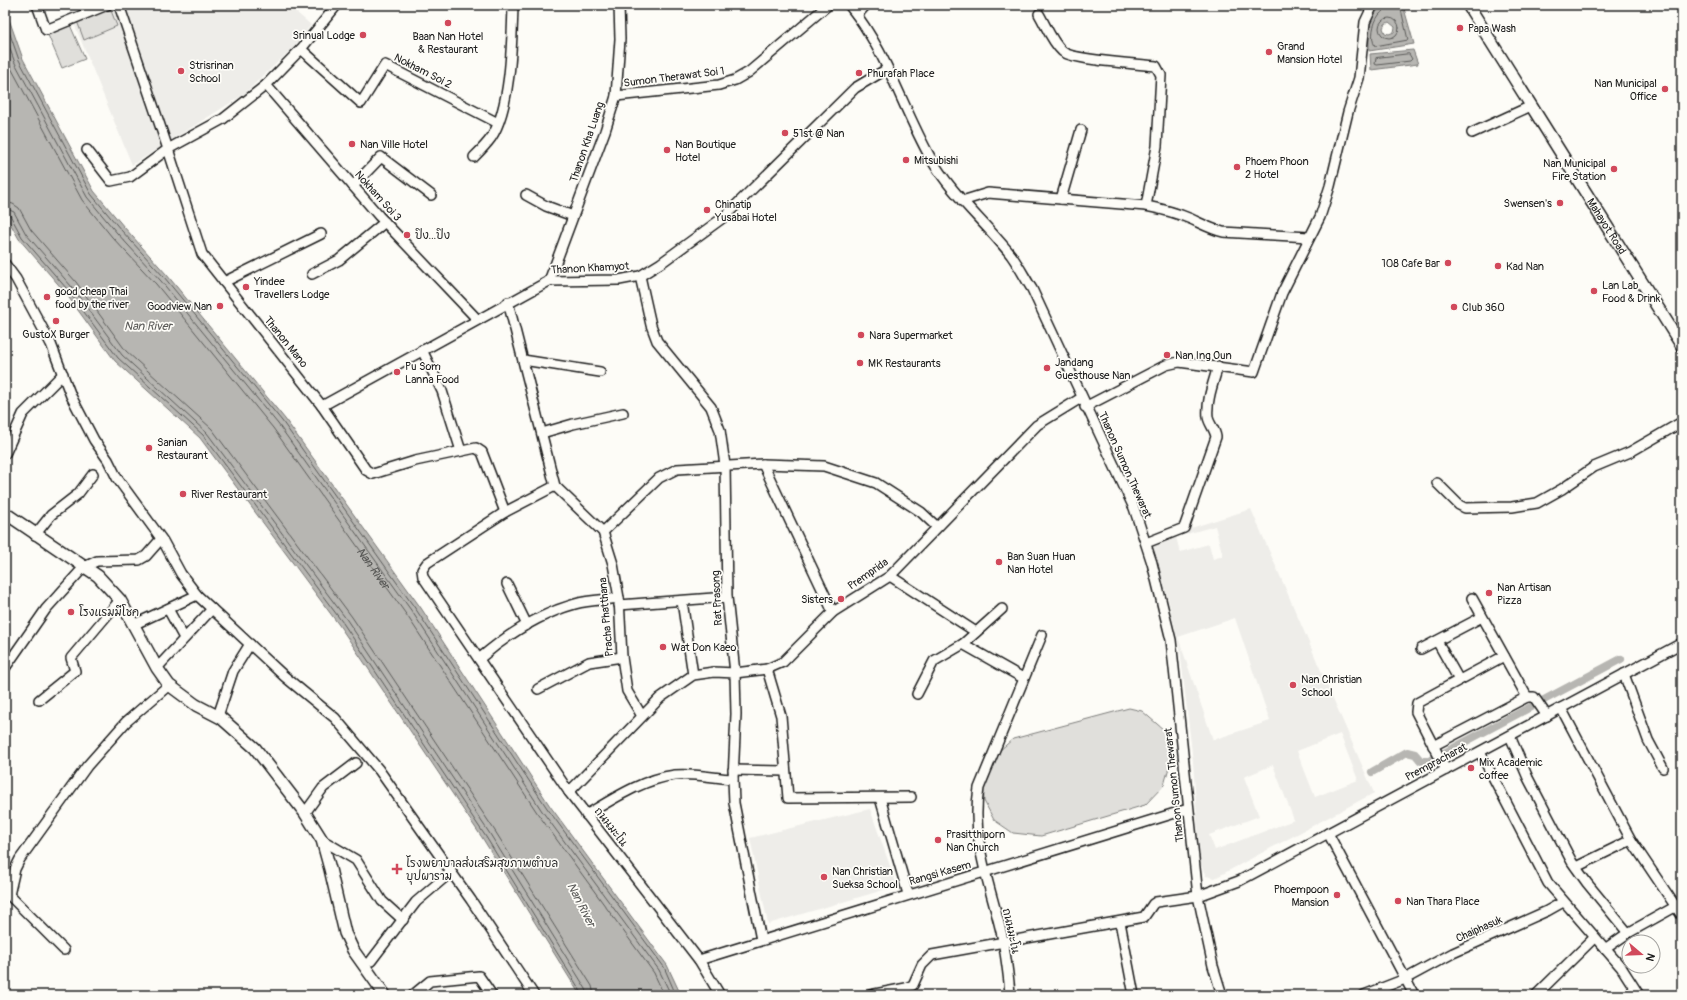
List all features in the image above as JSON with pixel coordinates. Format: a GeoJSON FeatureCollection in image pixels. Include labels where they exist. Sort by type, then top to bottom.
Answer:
{"type":"FeatureCollection","features":[{"type":"Feature","properties":{"kind":"main road","name":"Mahayot Road"},"geometry":{"type":"LineString","coordinates":[[1468,5],[1682,346]]}},
{"type":"Feature","properties":{"kind":"main road"},"geometry":{"type":"LineString","coordinates":[[5,513],[35,535],[98,576],[120,600],[157,668],[169,685],[196,705],[218,716],[255,748],[305,813],[322,840],[345,933],[353,950],[385,995]]}},
{"type":"Feature","properties":{"kind":"street"},"geometry":{"type":"LineString","coordinates":[[37,5],[46,30],[107,5]]}},
{"type":"Feature","properties":{"kind":"street","name":"Thanon Mano"},"geometry":{"type":"LineString","coordinates":[[119,5],[202,254],[322,406],[366,470],[373,474],[415,462],[476,448],[482,452],[505,512]]}},
{"type":"Feature","properties":{"kind":"street"},"geometry":{"type":"LineString","coordinates":[[87,150],[111,180],[130,177],[168,149],[223,119],[266,86],[301,49],[337,5]]}},
{"type":"Feature","properties":{"kind":"street"},"geometry":{"type":"LineString","coordinates":[[474,157],[491,138],[498,123],[506,95],[511,54],[513,5]]}},
{"type":"Feature","properties":{"kind":"street","name":"Thanon Kha Luang"},"geometry":{"type":"LineString","coordinates":[[549,281],[605,131],[616,96],[620,39],[619,5]]}},
{"type":"Feature","properties":{"kind":"street","name":"Sumon Therawat Soi 1"},"geometry":{"type":"LineString","coordinates":[[616,96],[719,85],[735,80],[749,72],[828,5]]}},
{"type":"Feature","properties":{"kind":"street","name":"Thanon Sumon Thewarat"},"geometry":{"type":"LineString","coordinates":[[849,5],[878,47],[887,69],[931,158],[962,201],[1011,256],[1032,289],[1083,402],[1134,508],[1146,544],[1171,640],[1198,896],[1213,966],[1222,995]]}},
{"type":"Feature","properties":{"kind":"street"},"geometry":{"type":"LineString","coordinates":[[857,15],[866,5]]}},
{"type":"Feature","properties":{"kind":"street"},"geometry":{"type":"LineString","coordinates":[[962,201],[988,193],[1146,206],[1192,219],[1211,229],[1223,232],[1309,237],[1320,217],[1330,186],[1348,112],[1359,78],[1365,22],[1374,5]]}},
{"type":"Feature","properties":{"kind":"street"},"geometry":{"type":"LineString","coordinates":[[1039,14],[1054,41],[1066,54],[1080,58],[1156,66],[1161,75],[1157,146],[1146,206]]}},
{"type":"Feature","properties":{"kind":"street","name":"Nokham Soi 2"},"geometry":{"type":"LineString","coordinates":[[301,49],[361,103],[385,65],[498,123]]}},
{"type":"Feature","properties":{"kind":"street","name":"Thanon Khamyot"},"geometry":{"type":"LineString","coordinates":[[322,406],[477,319],[549,281],[619,280],[640,276],[661,263],[724,217],[855,88],[887,69]]}},
{"type":"Feature","properties":{"kind":"street","name":"Nokham Soi 3"},"geometry":{"type":"LineString","coordinates":[[266,86],[385,222],[477,319]]}},
{"type":"Feature","properties":{"kind":"street"},"geometry":{"type":"LineString","coordinates":[[1472,134],[1531,106]]}},
{"type":"Feature","properties":{"kind":"street"},"geometry":{"type":"LineString","coordinates":[[1061,199],[1081,130]]}},
{"type":"Feature","properties":{"kind":"street"},"geometry":{"type":"LineString","coordinates":[[353,186],[381,157],[431,195]]}},
{"type":"Feature","properties":{"kind":"street"},"geometry":{"type":"LineString","coordinates":[[526,195],[546,206],[573,216]]}},
{"type":"Feature","properties":{"kind":"street"},"geometry":{"type":"LineString","coordinates":[[312,274],[339,260],[385,222]]}},
{"type":"Feature","properties":{"kind":"street"},"geometry":{"type":"LineString","coordinates":[[224,282],[321,234]]}},
{"type":"Feature","properties":{"kind":"street","name":"Premprida"},"geometry":{"type":"LineString","coordinates":[[642,716],[660,698],[693,675],[714,672],[735,673],[767,670],[782,662],[833,612],[890,576],[1037,425],[1083,402],[1166,365],[1179,362],[1254,372],[1282,293],[1309,237]]}},
{"type":"Feature","properties":{"kind":"street"},"geometry":{"type":"LineString","coordinates":[[5,264],[16,279],[48,338],[71,396],[94,440],[108,460],[117,478],[162,539],[181,574],[197,596],[284,676],[335,718],[379,770],[451,872],[534,995]]}},
{"type":"Feature","properties":{"kind":"street","name":"Rat Prasong"},"geometry":{"type":"LineString","coordinates":[[640,276],[651,325],[657,341],[711,407],[720,430],[725,465],[728,597],[735,673],[736,714],[733,774],[734,803],[761,940]]}},
{"type":"Feature","properties":{"kind":"street"},"geometry":{"type":"LineString","coordinates":[[505,512],[555,486],[508,302]]}},
{"type":"Feature","properties":{"kind":"street"},"geometry":{"type":"LineString","coordinates":[[422,350],[442,391],[461,451]]}},
{"type":"Feature","properties":{"kind":"street"},"geometry":{"type":"LineString","coordinates":[[523,360],[600,372]]}},
{"type":"Feature","properties":{"kind":"street"},"geometry":{"type":"LineString","coordinates":[[1146,544],[1184,528],[1216,437],[1216,432],[1208,417],[1208,409],[1218,366]]}},
{"type":"Feature","properties":{"kind":"street"},"geometry":{"type":"LineString","coordinates":[[5,454],[23,414],[63,374]]}},
{"type":"Feature","properties":{"kind":"street"},"geometry":{"type":"LineString","coordinates":[[542,433],[573,424],[623,413]]}},
{"type":"Feature","properties":{"kind":"street"},"geometry":{"type":"LineString","coordinates":[[1437,483],[1459,505],[1465,508],[1512,507],[1537,503],[1562,489],[1594,467],[1630,452],[1682,422]]}},
{"type":"Feature","properties":{"kind":"street"},"geometry":{"type":"LineString","coordinates":[[763,464],[833,612]]}},
{"type":"Feature","properties":{"kind":"street"},"geometry":{"type":"LineString","coordinates":[[603,532],[659,478],[667,473],[677,469],[725,465],[763,464],[824,466],[876,483],[921,512],[937,527]]}},
{"type":"Feature","properties":{"kind":"street"},"geometry":{"type":"LineString","coordinates":[[35,535],[51,515],[78,494],[93,474]]}},
{"type":"Feature","properties":{"kind":"street","name":"Pracha Phatthana"},"geometry":{"type":"LineString","coordinates":[[555,486],[603,532],[613,564],[619,602],[622,657],[627,692],[642,716]]}},
{"type":"Feature","properties":{"kind":"street","name":"ถนนมะโน"},"geometry":{"type":"LineString","coordinates":[[505,512],[427,564],[422,570],[423,577],[569,792],[699,960],[720,995]]}},
{"type":"Feature","properties":{"kind":"street"},"geometry":{"type":"LineString","coordinates":[[5,668],[46,609],[84,567],[97,561],[139,560],[146,556],[162,539]]}},
{"type":"Feature","properties":{"kind":"street"},"geometry":{"type":"LineString","coordinates":[[890,576],[976,632]]}},
{"type":"Feature","properties":{"kind":"street"},"geometry":{"type":"LineString","coordinates":[[507,584],[527,625]]}},
{"type":"Feature","properties":{"kind":"street"},"geometry":{"type":"LineString","coordinates":[[133,625],[197,596]]}},
{"type":"Feature","properties":{"kind":"street"},"geometry":{"type":"LineString","coordinates":[[479,659],[504,638],[549,613],[577,603],[682,601],[728,597]]}},
{"type":"Feature","properties":{"kind":"street"},"geometry":{"type":"LineString","coordinates":[[1472,598],[1504,656],[1530,697],[1547,716]]}},
{"type":"Feature","properties":{"kind":"street"},"geometry":{"type":"LineString","coordinates":[[39,700],[75,671],[70,658],[120,600]]}},
{"type":"Feature","properties":{"kind":"street"},"geometry":{"type":"LineString","coordinates":[[682,601],[693,675]]}},
{"type":"Feature","properties":{"kind":"street"},"geometry":{"type":"LineString","coordinates":[[168,609],[184,638]]}},
{"type":"Feature","properties":{"kind":"street"},"geometry":{"type":"LineString","coordinates":[[157,668],[212,609]]}},
{"type":"Feature","properties":{"kind":"street"},"geometry":{"type":"LineString","coordinates":[[917,694],[934,661],[963,644],[1002,610]]}},
{"type":"Feature","properties":{"kind":"street"},"geometry":{"type":"LineString","coordinates":[[1421,649],[1482,617]]}},
{"type":"Feature","properties":{"kind":"street","name":"ถนนมะโน"},"geometry":{"type":"LineString","coordinates":[[1010,995],[1003,941],[985,872],[976,827],[976,808],[979,788],[1042,634]]}},
{"type":"Feature","properties":{"kind":"street"},"geometry":{"type":"LineString","coordinates":[[1437,640],[1459,680]]}},
{"type":"Feature","properties":{"kind":"street"},"geometry":{"type":"LineString","coordinates":[[218,716],[233,671],[250,644]]}},
{"type":"Feature","properties":{"kind":"street"},"geometry":{"type":"LineString","coordinates":[[963,644],[1023,678]]}},
{"type":"Feature","properties":{"kind":"street","name":"Prempracharat"},"geometry":{"type":"LineString","coordinates":[[870,995],[906,988],[913,985],[922,965],[932,955],[1003,941],[1144,917],[1156,902],[1198,896],[1239,881],[1682,644]]}},
{"type":"Feature","properties":{"kind":"street"},"geometry":{"type":"LineString","coordinates":[[1446,770],[1416,712],[1417,703],[1504,656]]}},
{"type":"Feature","properties":{"kind":"street"},"geometry":{"type":"LineString","coordinates":[[538,689],[567,672],[589,662],[622,657]]}},
{"type":"Feature","properties":{"kind":"street"},"geometry":{"type":"LineString","coordinates":[[767,670],[780,716],[788,798],[911,798]]}},
{"type":"Feature","properties":{"kind":"street"},"geometry":{"type":"LineString","coordinates":[[1624,674],[1648,740],[1663,768]]}},
{"type":"Feature","properties":{"kind":"street"},"geometry":{"type":"LineString","coordinates":[[64,950],[9,895],[15,869],[32,842],[87,766],[126,722],[169,685]]}},
{"type":"Feature","properties":{"kind":"street"},"geometry":{"type":"LineString","coordinates":[[1433,746],[1530,697]]}},
{"type":"Feature","properties":{"kind":"street"},"geometry":{"type":"LineString","coordinates":[[1561,708],[1631,840],[1679,905],[1682,916]]}},
{"type":"Feature","properties":{"kind":"street"},"geometry":{"type":"LineString","coordinates":[[569,792],[642,716]]}},
{"type":"Feature","properties":{"kind":"street"},"geometry":{"type":"LineString","coordinates":[[1510,736],[1528,778],[1576,866],[1587,883],[1628,934],[1679,905]]}},
{"type":"Feature","properties":{"kind":"street"},"geometry":{"type":"LineString","coordinates":[[1480,752],[1548,883],[1562,902],[1621,967],[1639,995]]}},
{"type":"Feature","properties":{"kind":"street"},"geometry":{"type":"LineString","coordinates":[[305,813],[324,788],[356,763]]}},
{"type":"Feature","properties":{"kind":"street"},"geometry":{"type":"LineString","coordinates":[[586,815],[618,796],[645,783],[674,775],[785,771]]}},
{"type":"Feature","properties":{"kind":"street"},"geometry":{"type":"LineString","coordinates":[[880,798],[908,894]]}},
{"type":"Feature","properties":{"kind":"street","name":"Rangsi Kasem"},"geometry":{"type":"LineString","coordinates":[[699,960],[908,894],[985,872],[1188,809]]}},
{"type":"Feature","properties":{"kind":"street"},"geometry":{"type":"LineString","coordinates":[[1328,833],[1414,995]]}},
{"type":"Feature","properties":{"kind":"street"},"geometry":{"type":"LineString","coordinates":[[322,840],[356,860],[382,901],[403,920]]}},
{"type":"Feature","properties":{"kind":"street"},"geometry":{"type":"LineString","coordinates":[[1576,866],[1631,840]]}},
{"type":"Feature","properties":{"kind":"street"},"geometry":{"type":"LineString","coordinates":[[371,960],[416,902],[451,872]]}},
{"type":"Feature","properties":{"kind":"street","name":"Chaiphasuk"},"geometry":{"type":"LineString","coordinates":[[1364,995],[1405,979],[1453,953],[1547,911],[1562,902]]}},
{"type":"Feature","properties":{"kind":"street"},"geometry":{"type":"LineString","coordinates":[[1120,922],[1134,995]]}},
{"type":"Feature","properties":{"kind":"street"},"geometry":{"type":"LineString","coordinates":[[1536,995],[1594,938]]}},
{"type":"Feature","properties":{"kind":"street"},"geometry":{"type":"LineString","coordinates":[[1605,949],[1621,939]]}},
{"type":"Feature","properties":{"kind":"street"},"geometry":{"type":"LineString","coordinates":[[413,995],[430,981],[479,976],[492,995]]}},
{"type":"Feature","properties":{"kind":"shaded area","name":"Strisrinan School"},"geometry":{"type":"Polygon","coordinates":[[[108,5],[288,5],[311,25],[293,48],[243,95],[132,165],[73,21],[108,5]]]}},
{"type":"Feature","properties":{"kind":"shaded area"},"geometry":{"type":"Polygon","coordinates":[[[110,8],[117,26],[84,40],[77,21],[110,8]]]}},
{"type":"Feature","properties":{"kind":"shaded area"},"geometry":{"type":"Polygon","coordinates":[[[70,25],[85,59],[62,68],[48,35],[70,25]]]}},
{"type":"Feature","properties":{"kind":"shaded area","name":"Nan Christian School"},"geometry":{"type":"Polygon","coordinates":[[[1251,509],[1374,793],[1215,878],[1206,876],[1200,863],[1193,761],[1180,649],[1168,599],[1150,541],[1251,509]],[[1215,526],[1176,537],[1180,552],[1209,544],[1213,559],[1223,556],[1215,526]],[[1235,618],[1178,637],[1213,740],[1270,721],[1235,618]],[[1340,734],[1297,751],[1315,797],[1358,780],[1340,734]],[[1273,765],[1244,777],[1259,816],[1209,835],[1215,850],[1294,820],[1273,765]]]}},
{"type":"Feature","properties":{"kind":"shaded area"},"geometry":{"type":"Polygon","coordinates":[[[1129,708],[1142,711],[1164,730],[1172,757],[1164,785],[1145,805],[1041,836],[1013,833],[994,820],[984,801],[983,780],[992,757],[1013,739],[1129,708]]]}},
{"type":"Feature","properties":{"kind":"shaded area"},"geometry":{"type":"Polygon","coordinates":[[[870,809],[897,886],[768,924],[750,838],[870,809]]]}},
{"type":"Feature","properties":{"kind":"water"},"geometry":{"type":"Polygon","coordinates":[[[1386,5],[1403,5],[1414,44],[1369,51],[1370,25],[1375,13],[1386,5]],[[1389,22],[1385,24],[1383,28],[1385,33],[1389,34],[1394,32],[1395,27],[1389,22]]]}},
{"type":"Feature","properties":{"kind":"water","name":"Nan River"},"geometry":{"type":"Polygon","coordinates":[[[5,8],[23,59],[94,191],[167,275],[285,419],[421,608],[550,806],[667,965],[681,995],[580,995],[483,839],[339,625],[200,438],[115,361],[64,291],[19,239],[5,214],[5,8]]]}},
{"type":"Feature","properties":{"kind":"water"},"geometry":{"type":"Polygon","coordinates":[[[1413,50],[1418,64],[1371,70],[1370,54],[1413,50]]]}},
{"type":"Feature","properties":{"kind":"waterway"},"geometry":{"type":"LineString","coordinates":[[1372,772],[1407,752],[1415,754],[1421,761],[1429,761],[1621,659]]}},
{"type":"Feature","properties":{"kind":"place","name":"Baan Nan Hotel & Restaurant"},"geometry":{"type":"Point","coordinates":[448,23]}},
{"type":"Feature","properties":{"kind":"place","name":"Papa Wash"},"geometry":{"type":"Point","coordinates":[1460,28]}},
{"type":"Feature","properties":{"kind":"place","name":"Srinual Lodge"},"geometry":{"type":"Point","coordinates":[363,35]}},
{"type":"Feature","properties":{"kind":"place","name":"Grand Mansion Hotel"},"geometry":{"type":"Point","coordinates":[1269,52]}},
{"type":"Feature","properties":{"kind":"place","name":"Strisrinan School"},"geometry":{"type":"Point","coordinates":[181,71]}},
{"type":"Feature","properties":{"kind":"place","name":"Phurafah Place"},"geometry":{"type":"Point","coordinates":[859,73]}},
{"type":"Feature","properties":{"kind":"place","name":"Nan Municipal Office"},"geometry":{"type":"Point","coordinates":[1665,89]}},
{"type":"Feature","properties":{"kind":"place","name":"51st @ Nan"},"geometry":{"type":"Point","coordinates":[785,133]}},
{"type":"Feature","properties":{"kind":"place","name":"Nan Ville Hotel"},"geometry":{"type":"Point","coordinates":[352,144]}},
{"type":"Feature","properties":{"kind":"place","name":"Nan Boutique Hotel"},"geometry":{"type":"Point","coordinates":[667,150]}},
{"type":"Feature","properties":{"kind":"place","name":"Mitsubishi"},"geometry":{"type":"Point","coordinates":[906,160]}},
{"type":"Feature","properties":{"kind":"place","name":"Phoem Phoon 2 Hotel"},"geometry":{"type":"Point","coordinates":[1237,167]}},
{"type":"Feature","properties":{"kind":"place","name":"Nan Municipal Fire Station"},"geometry":{"type":"Point","coordinates":[1614,169]}},
{"type":"Feature","properties":{"kind":"place","name":"Swensen's"},"geometry":{"type":"Point","coordinates":[1560,203]}},
{"type":"Feature","properties":{"kind":"place","name":"Chinatip Yusabai Hotel"},"geometry":{"type":"Point","coordinates":[707,210]}},
{"type":"Feature","properties":{"kind":"place","name":"ปิง...ปิง"},"geometry":{"type":"Point","coordinates":[407,235]}},
{"type":"Feature","properties":{"kind":"place","name":"108 Cafe Bar"},"geometry":{"type":"Point","coordinates":[1448,263]}},
{"type":"Feature","properties":{"kind":"place","name":"Kad Nan"},"geometry":{"type":"Point","coordinates":[1498,266]}},
{"type":"Feature","properties":{"kind":"place","name":"Yindee Travellers Lodge"},"geometry":{"type":"Point","coordinates":[246,287]}},
{"type":"Feature","properties":{"kind":"place","name":"Lan Lab Food & Drink"},"geometry":{"type":"Point","coordinates":[1594,291]}},
{"type":"Feature","properties":{"kind":"place","name":"good cheap Thai food by the river"},"geometry":{"type":"Point","coordinates":[47,297]}},
{"type":"Feature","properties":{"kind":"place","name":"Goodview Nan"},"geometry":{"type":"Point","coordinates":[220,306]}},
{"type":"Feature","properties":{"kind":"place","name":"Club 360"},"geometry":{"type":"Point","coordinates":[1454,307]}},
{"type":"Feature","properties":{"kind":"place","name":"GustoX Burger"},"geometry":{"type":"Point","coordinates":[56,321]}},
{"type":"Feature","properties":{"kind":"place","name":"Nara Supermarket"},"geometry":{"type":"Point","coordinates":[861,335]}},
{"type":"Feature","properties":{"kind":"place","name":"Nan Ing Oun"},"geometry":{"type":"Point","coordinates":[1167,355]}},
{"type":"Feature","properties":{"kind":"place","name":"MK Restaurants"},"geometry":{"type":"Point","coordinates":[860,363]}},
{"type":"Feature","properties":{"kind":"place","name":"Jandang Guesthouse Nan"},"geometry":{"type":"Point","coordinates":[1047,368]}},
{"type":"Feature","properties":{"kind":"place","name":"Pu Som Lanna Food"},"geometry":{"type":"Point","coordinates":[397,372]}},
{"type":"Feature","properties":{"kind":"place","name":"Sanian Restaurant"},"geometry":{"type":"Point","coordinates":[149,448]}},
{"type":"Feature","properties":{"kind":"place","name":"River Restaurant"},"geometry":{"type":"Point","coordinates":[183,494]}},
{"type":"Feature","properties":{"kind":"place","name":"Ban Suan Huan Nan Hotel"},"geometry":{"type":"Point","coordinates":[999,562]}},
{"type":"Feature","properties":{"kind":"place","name":"Nan Artisan Pizza"},"geometry":{"type":"Point","coordinates":[1489,593]}},
{"type":"Feature","properties":{"kind":"place","name":"Sisters"},"geometry":{"type":"Point","coordinates":[841,599]}},
{"type":"Feature","properties":{"kind":"place","name":"โรงแรมมีโชค"},"geometry":{"type":"Point","coordinates":[71,612]}},
{"type":"Feature","properties":{"kind":"place","name":"Wat Don Kaeo"},"geometry":{"type":"Point","coordinates":[663,647]}},
{"type":"Feature","properties":{"kind":"place","name":"Nan Christian School"},"geometry":{"type":"Point","coordinates":[1293,685]}},
{"type":"Feature","properties":{"kind":"place","name":"Mix Academic coffee"},"geometry":{"type":"Point","coordinates":[1471,768]}},
{"type":"Feature","properties":{"kind":"place","name":"Prasitthiporn Nan Church"},"geometry":{"type":"Point","coordinates":[938,840]}},
{"type":"Feature","properties":{"kind":"place","name":"โรงพยาบาลส่งเสริมสุขภาพตำบล บุปผาราม"},"geometry":{"type":"Point","coordinates":[397,869]}},
{"type":"Feature","properties":{"kind":"place","name":"Nan Christian Sueksa School"},"geometry":{"type":"Point","coordinates":[824,877]}},
{"type":"Feature","properties":{"kind":"place","name":"Phoempoon Mansion"},"geometry":{"type":"Point","coordinates":[1337,895]}},
{"type":"Feature","properties":{"kind":"place","name":"Nan Thara Place"},"geometry":{"type":"Point","coordinates":[1398,901]}}]}
